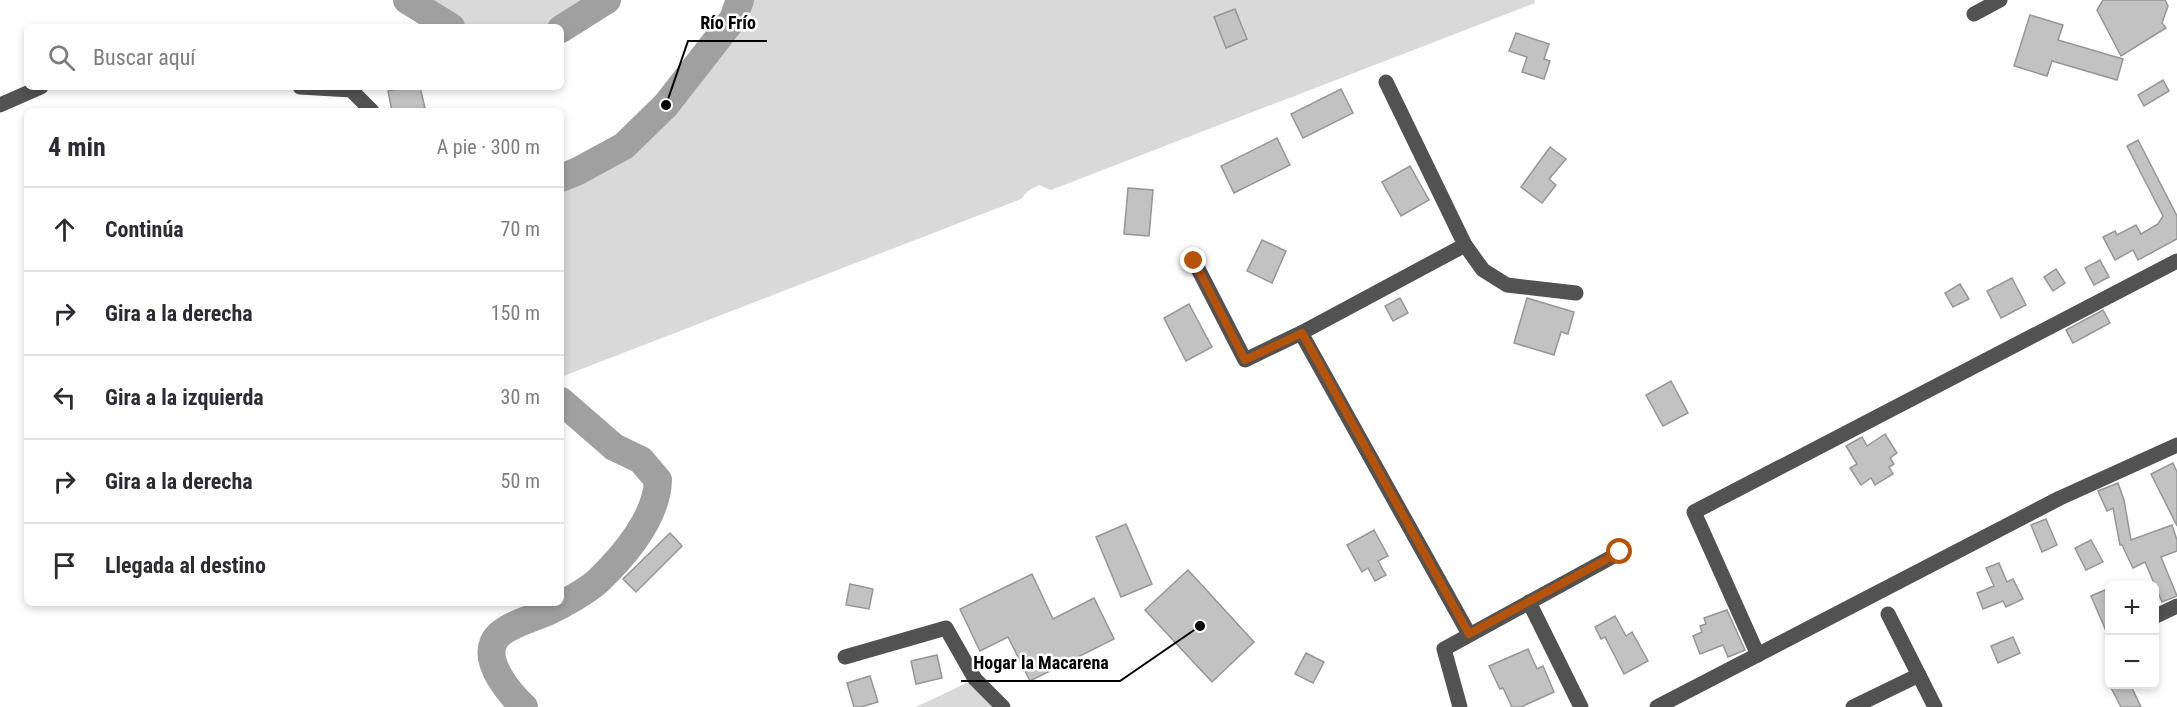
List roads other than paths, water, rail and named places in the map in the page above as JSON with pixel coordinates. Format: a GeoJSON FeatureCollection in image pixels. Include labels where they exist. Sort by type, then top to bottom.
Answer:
{"type":"FeatureCollection","features":[{"type":"Feature","properties":{"kind":"street"},"geometry":{"type":"LineString","coordinates":[[1974,15],[2000,0]]}},
{"type":"Feature","properties":{"kind":"street"},"geometry":{"type":"LineString","coordinates":[[1386,82],[1465,245],[1484,270],[1507,285],[1576,293]]}},
{"type":"Feature","properties":{"kind":"street"},"geometry":{"type":"LineString","coordinates":[[0,105],[34,90]]}},
{"type":"Feature","properties":{"kind":"street"},"geometry":{"type":"LineString","coordinates":[[351,90],[369,108]]}},
{"type":"Feature","properties":{"kind":"street"},"geometry":{"type":"LineString","coordinates":[[1194,261],[1245,360],[1302,333],[1465,245]]}},
{"type":"Feature","properties":{"kind":"street"},"geometry":{"type":"LineString","coordinates":[[1758,655],[1694,512],[2177,261]]}},
{"type":"Feature","properties":{"kind":"street"},"geometry":{"type":"LineString","coordinates":[[1302,333],[1469,634]]}},
{"type":"Feature","properties":{"kind":"street"},"geometry":{"type":"LineString","coordinates":[[1657,707],[2060,498],[2177,445]]}},
{"type":"Feature","properties":{"kind":"street"},"geometry":{"type":"LineString","coordinates":[[1460,707],[1444,649],[1620,552]]}},
{"type":"Feature","properties":{"kind":"street"},"geometry":{"type":"LineString","coordinates":[[1528,602],[1581,707]]}},
{"type":"Feature","properties":{"kind":"street"},"geometry":{"type":"LineString","coordinates":[[2159,615],[2177,606]]}},
{"type":"Feature","properties":{"kind":"street"},"geometry":{"type":"LineString","coordinates":[[1888,614],[1935,707]]}},
{"type":"Feature","properties":{"kind":"street"},"geometry":{"type":"LineString","coordinates":[[845,657],[946,628],[975,679],[1003,707]]}},
{"type":"Feature","properties":{"kind":"street"},"geometry":{"type":"LineString","coordinates":[[1853,707],[1918,675]]}},
{"type":"Feature","properties":{"kind":"waterway"},"geometry":{"type":"LineString","coordinates":[[407,0],[446,24]]}},
{"type":"Feature","properties":{"kind":"waterway"},"geometry":{"type":"LineString","coordinates":[[564,27],[607,0]]}},
{"type":"Feature","properties":{"kind":"waterway"},"geometry":{"type":"LineString","coordinates":[[564,177],[624,146],[666,105],[733,19],[740,0]]}},
{"type":"Feature","properties":{"kind":"waterway"},"geometry":{"type":"LineString","coordinates":[[564,404],[614,447],[641,460],[658,480],[652,508],[628,548],[598,581],[564,604]]}},
{"type":"Feature","properties":{"kind":"waterway"},"geometry":{"type":"LineString","coordinates":[[524,707],[500,678],[491,652],[493,644],[496,638],[508,628],[559,606]]}},
{"type":"Feature","properties":{"kind":"place","name":"Río Frío"},"geometry":{"type":"Point","coordinates":[666,105]}},
{"type":"Feature","properties":{"kind":"place","name":"Hogar la Macarena"},"geometry":{"type":"Point","coordinates":[1200,626]}}]}
